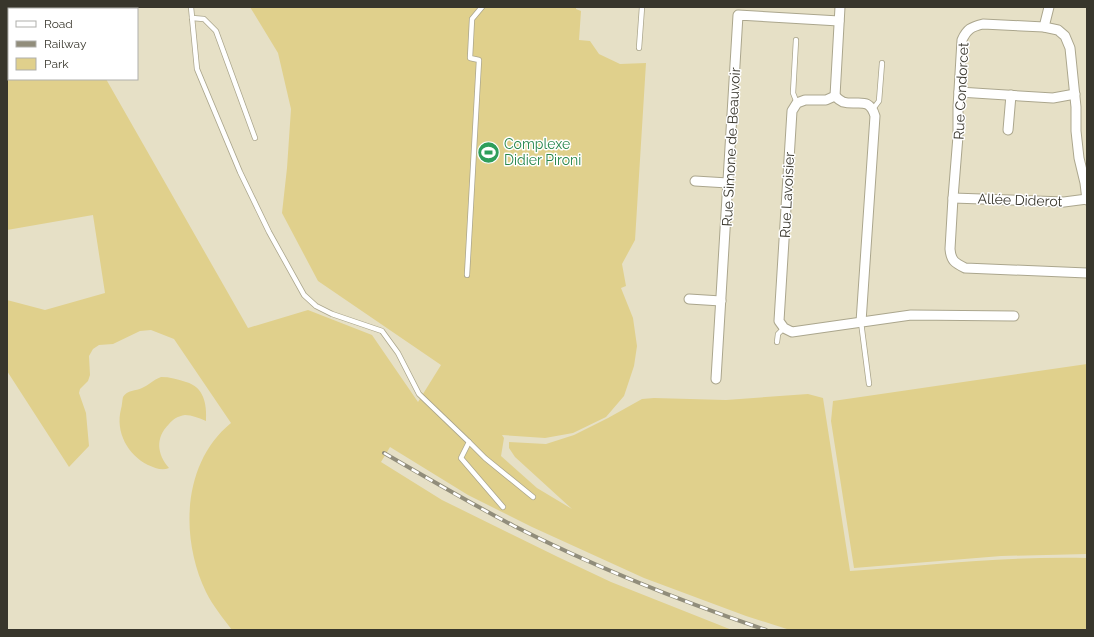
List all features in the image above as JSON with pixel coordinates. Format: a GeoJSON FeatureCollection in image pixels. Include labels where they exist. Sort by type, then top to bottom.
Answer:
{"type":"FeatureCollection","features":[{"type":"Feature","properties":{"kind":"street"},"geometry":{"type":"LineString","coordinates":[[835,96],[840,7]]}},
{"type":"Feature","properties":{"kind":"street"},"geometry":{"type":"LineString","coordinates":[[1044,27],[1049,7]]}},
{"type":"Feature","properties":{"kind":"street","name":"Rue Simone de Beauvoir"},"geometry":{"type":"LineString","coordinates":[[716,379],[738,15],[839,21]]}},
{"type":"Feature","properties":{"kind":"street","name":"Rue Condorcet"},"geometry":{"type":"LineString","coordinates":[[1087,200],[1078,151],[1075,94],[1070,48],[1065,36],[1058,30],[1044,27],[983,24],[974,26],[966,31],[962,40],[958,136],[950,249],[951,257],[965,268],[1087,274]]}},
{"type":"Feature","properties":{"kind":"street"},"geometry":{"type":"LineString","coordinates":[[959,92],[1053,98],[1075,94]]}},
{"type":"Feature","properties":{"kind":"street"},"geometry":{"type":"LineString","coordinates":[[1008,130],[1011,95]]}},
{"type":"Feature","properties":{"kind":"street"},"geometry":{"type":"LineString","coordinates":[[797,103],[805,100],[826,100],[835,96]]}},
{"type":"Feature","properties":{"kind":"street"},"geometry":{"type":"LineString","coordinates":[[835,96],[843,102],[865,103],[873,109],[875,116],[861,322]]}},
{"type":"Feature","properties":{"kind":"street","name":"Rue Lavoisier"},"geometry":{"type":"LineString","coordinates":[[784,328],[780,321],[780,313],[792,111],[797,103]]}},
{"type":"Feature","properties":{"kind":"street"},"geometry":{"type":"LineString","coordinates":[[695,181],[728,183]]}},
{"type":"Feature","properties":{"kind":"street","name":"Allée Diderot"},"geometry":{"type":"LineString","coordinates":[[953,198],[1064,202],[1087,200]]}},
{"type":"Feature","properties":{"kind":"street"},"geometry":{"type":"LineString","coordinates":[[689,299],[721,301]]}},
{"type":"Feature","properties":{"kind":"street"},"geometry":{"type":"LineString","coordinates":[[784,328],[792,332],[911,315],[1014,316]]}},
{"type":"Feature","properties":{"kind":"lane"},"geometry":{"type":"LineString","coordinates":[[191,7],[197,69],[240,172],[304,295],[316,306],[332,314],[382,331],[398,353],[419,394],[485,458],[533,497]]}},
{"type":"Feature","properties":{"kind":"lane"},"geometry":{"type":"LineString","coordinates":[[467,275],[479,60],[470,58],[472,19],[482,7]]}},
{"type":"Feature","properties":{"kind":"lane"},"geometry":{"type":"LineString","coordinates":[[639,48],[642,7]]}},
{"type":"Feature","properties":{"kind":"lane"},"geometry":{"type":"LineString","coordinates":[[192,18],[204,19],[216,31],[255,138]]}},
{"type":"Feature","properties":{"kind":"lane"},"geometry":{"type":"LineString","coordinates":[[796,40],[793,93],[797,103]]}},
{"type":"Feature","properties":{"kind":"lane"},"geometry":{"type":"LineString","coordinates":[[873,109],[879,101],[882,63]]}},
{"type":"Feature","properties":{"kind":"lane"},"geometry":{"type":"LineString","coordinates":[[861,322],[869,384]]}},
{"type":"Feature","properties":{"kind":"lane"},"geometry":{"type":"LineString","coordinates":[[777,342],[778,334],[784,328]]}},
{"type":"Feature","properties":{"kind":"lane"},"geometry":{"type":"LineString","coordinates":[[469,442],[461,458],[502,507]]}},
{"type":"Feature","properties":{"kind":"green space"},"geometry":{"type":"Polygon","coordinates":[[[7,7],[65,7],[8,8],[8,80],[107,80],[248,328],[308,310],[372,335],[418,402],[441,365],[318,281],[282,213],[291,109],[278,53],[250,7],[576,7],[576,9],[581,11],[579,40],[590,41],[599,54],[620,64],[646,63],[635,240],[622,264],[626,286],[621,288],[633,318],[637,346],[634,366],[624,396],[606,417],[573,433],[545,438],[502,435],[504,438],[501,456],[537,488],[572,509],[515,457],[509,448],[509,442],[546,444],[574,435],[642,399],[726,400],[808,394],[823,398],[850,571],[1028,558],[1087,558],[1087,630],[790,630],[746,616],[644,578],[532,527],[468,495],[390,447],[381,462],[442,500],[611,582],[732,630],[232,630],[206,592],[198,571],[192,548],[190,525],[190,502],[195,480],[203,459],[215,440],[231,423],[174,339],[151,330],[140,331],[113,344],[99,345],[93,349],[89,356],[90,375],[88,381],[80,389],[79,393],[86,413],[89,446],[69,467],[7,371],[7,300],[45,310],[105,293],[93,215],[7,230],[7,7]]]}},
{"type":"Feature","properties":{"kind":"green space"},"geometry":{"type":"Polygon","coordinates":[[[1087,364],[1087,554],[1001,556],[854,568],[831,421],[833,401],[1087,364]]]}},
{"type":"Feature","properties":{"kind":"green space"},"geometry":{"type":"Polygon","coordinates":[[[161,377],[180,380],[192,384],[201,392],[206,408],[206,421],[185,415],[176,418],[164,429],[159,446],[162,457],[169,468],[164,469],[148,465],[134,455],[125,442],[120,426],[123,397],[129,392],[140,389],[161,377]]]}},
{"type":"Feature","properties":{"kind":"railway"},"geometry":{"type":"LineString","coordinates":[[384,453],[514,526],[575,555],[670,595],[766,630]]}},
{"type":"Feature","properties":{"kind":"place","name":"Complexe Didier Pironi"},"geometry":{"type":"Point","coordinates":[488,152]}}]}
